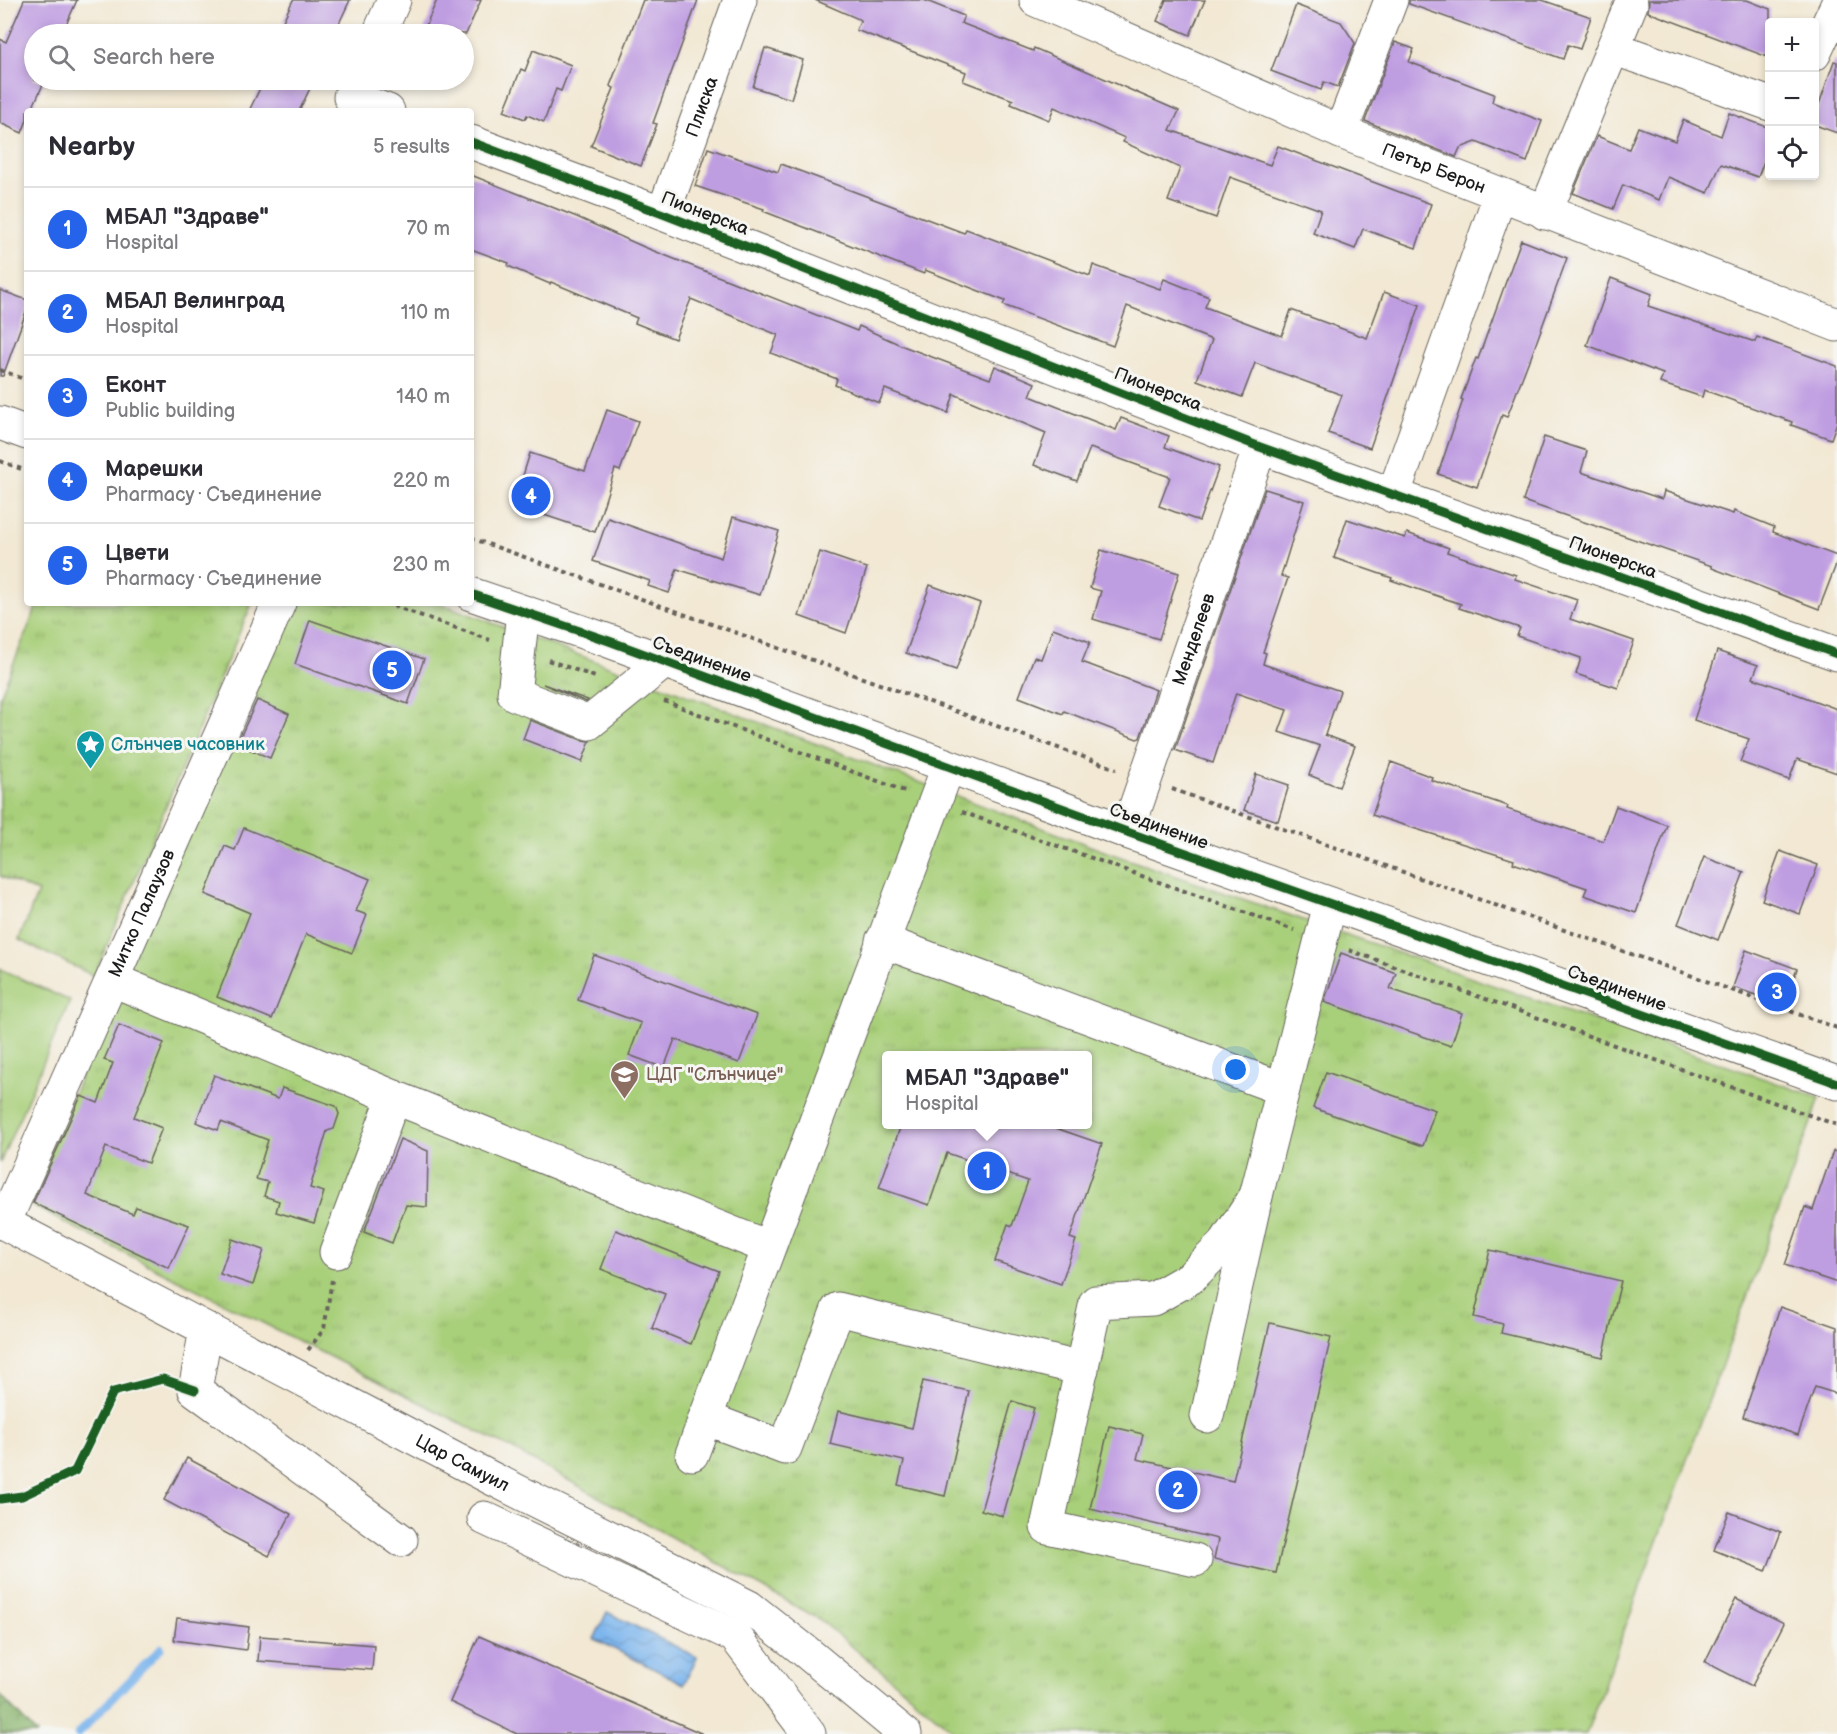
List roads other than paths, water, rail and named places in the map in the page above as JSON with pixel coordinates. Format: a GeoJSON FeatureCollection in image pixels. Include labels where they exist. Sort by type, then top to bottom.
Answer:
{"type":"FeatureCollection","features":[{"type":"Feature","properties":{"kind":"street"},"geometry":{"type":"LineString","coordinates":[[383,24],[394,0]]}},
{"type":"Feature","properties":{"kind":"street","name":"Плиска"},"geometry":{"type":"LineString","coordinates":[[663,214],[740,0]]}},
{"type":"Feature","properties":{"kind":"street","name":"Петър Берон"},"geometry":{"type":"LineString","coordinates":[[1036,0],[1341,132],[1837,325]]}},
{"type":"Feature","properties":{"kind":"street"},"geometry":{"type":"LineString","coordinates":[[1341,132],[1391,0]]}},
{"type":"Feature","properties":{"kind":"street"},"geometry":{"type":"LineString","coordinates":[[1545,213],[1631,4]]}},
{"type":"Feature","properties":{"kind":"street"},"geometry":{"type":"LineString","coordinates":[[1819,45],[1837,5]]}},
{"type":"Feature","properties":{"kind":"street"},"geometry":{"type":"LineString","coordinates":[[1613,48],[1765,102]]}},
{"type":"Feature","properties":{"kind":"street"},"geometry":{"type":"LineString","coordinates":[[351,96],[381,108]]}},
{"type":"Feature","properties":{"kind":"street","name":"Пионерска"},"geometry":{"type":"LineString","coordinates":[[474,143],[663,214],[1260,447],[1837,654]]}},
{"type":"Feature","properties":{"kind":"street"},"geometry":{"type":"LineString","coordinates":[[1393,496],[1500,195]]}},
{"type":"Feature","properties":{"kind":"street"},"geometry":{"type":"LineString","coordinates":[[0,423],[24,432]]}},
{"type":"Feature","properties":{"kind":"street","name":"Менделеев"},"geometry":{"type":"LineString","coordinates":[[1127,832],[1260,447]]}},
{"type":"Feature","properties":{"kind":"street","name":"Съединение"},"geometry":{"type":"LineString","coordinates":[[474,595],[664,662],[948,768],[1837,1083]]}},
{"type":"Feature","properties":{"kind":"street","name":"Митко Палаузов"},"geometry":{"type":"LineString","coordinates":[[2,1222],[113,980],[278,606]]}},
{"type":"Feature","properties":{"kind":"street"},"geometry":{"type":"LineString","coordinates":[[523,612],[514,694],[589,723],[664,662]]}},
{"type":"Feature","properties":{"kind":"street"},"geometry":{"type":"LineString","coordinates":[[692,1454],[767,1247],[948,768]]}},
{"type":"Feature","properties":{"kind":"street"},"geometry":{"type":"LineString","coordinates":[[1207,1416],[1256,1196],[1330,904]]}},
{"type":"Feature","properties":{"kind":"street"},"geometry":{"type":"LineString","coordinates":[[882,941],[1283,1089]]}},
{"type":"Feature","properties":{"kind":"street"},"geometry":{"type":"LineString","coordinates":[[113,980],[394,1097],[767,1247]]}},
{"type":"Feature","properties":{"kind":"street"},"geometry":{"type":"LineString","coordinates":[[336,1252],[394,1097]]}},
{"type":"Feature","properties":{"kind":"street"},"geometry":{"type":"LineString","coordinates":[[1195,1560],[1047,1527],[1096,1302],[1154,1299],[1190,1278],[1225,1243],[1256,1196]]}},
{"type":"Feature","properties":{"kind":"street","name":"Цар Самуил"},"geometry":{"type":"LineString","coordinates":[[2,1222],[491,1478],[749,1607],[806,1651],[905,1734]]}},
{"type":"Feature","properties":{"kind":"street"},"geometry":{"type":"LineString","coordinates":[[705,1418],[785,1448],[838,1309],[1082,1369]]}},
{"type":"Feature","properties":{"kind":"street"},"geometry":{"type":"LineString","coordinates":[[206,1329],[195,1390],[401,1540]]}},
{"type":"Feature","properties":{"kind":"street"},"geometry":{"type":"LineString","coordinates":[[484,1518],[735,1636],[809,1734]]}},
{"type":"Feature","properties":{"kind":"street"},"geometry":{"type":"LineString","coordinates":[[697,1618],[710,1587]]}},
{"type":"Feature","properties":{"kind":"water"},"geometry":{"type":"Polygon","coordinates":[[[607,1612],[697,1657],[684,1684],[594,1639],[607,1612]]]}},
{"type":"Feature","properties":{"kind":"waterway"},"geometry":{"type":"LineString","coordinates":[[78,1734],[161,1648]]}},
{"type":"Feature","properties":{"kind":"place","name":"Марешки"},"geometry":{"type":"Point","coordinates":[531,496]}},
{"type":"Feature","properties":{"kind":"place","name":"Цвети"},"geometry":{"type":"Point","coordinates":[392,670]}},
{"type":"Feature","properties":{"kind":"place","name":"Слънчев часовник"},"geometry":{"type":"Point","coordinates":[90,770]}},
{"type":"Feature","properties":{"kind":"place","name":"Еконт"},"geometry":{"type":"Point","coordinates":[1777,992]}},
{"type":"Feature","properties":{"kind":"place","name":"ЦДГ \"Слънчице\""},"geometry":{"type":"Point","coordinates":[625,1100]}},
{"type":"Feature","properties":{"kind":"place","name":"МБАЛ \"Здраве\""},"geometry":{"type":"Point","coordinates":[987,1171]}},
{"type":"Feature","properties":{"kind":"place","name":"МБАЛ Велинград"},"geometry":{"type":"Point","coordinates":[1178,1490]}}]}
